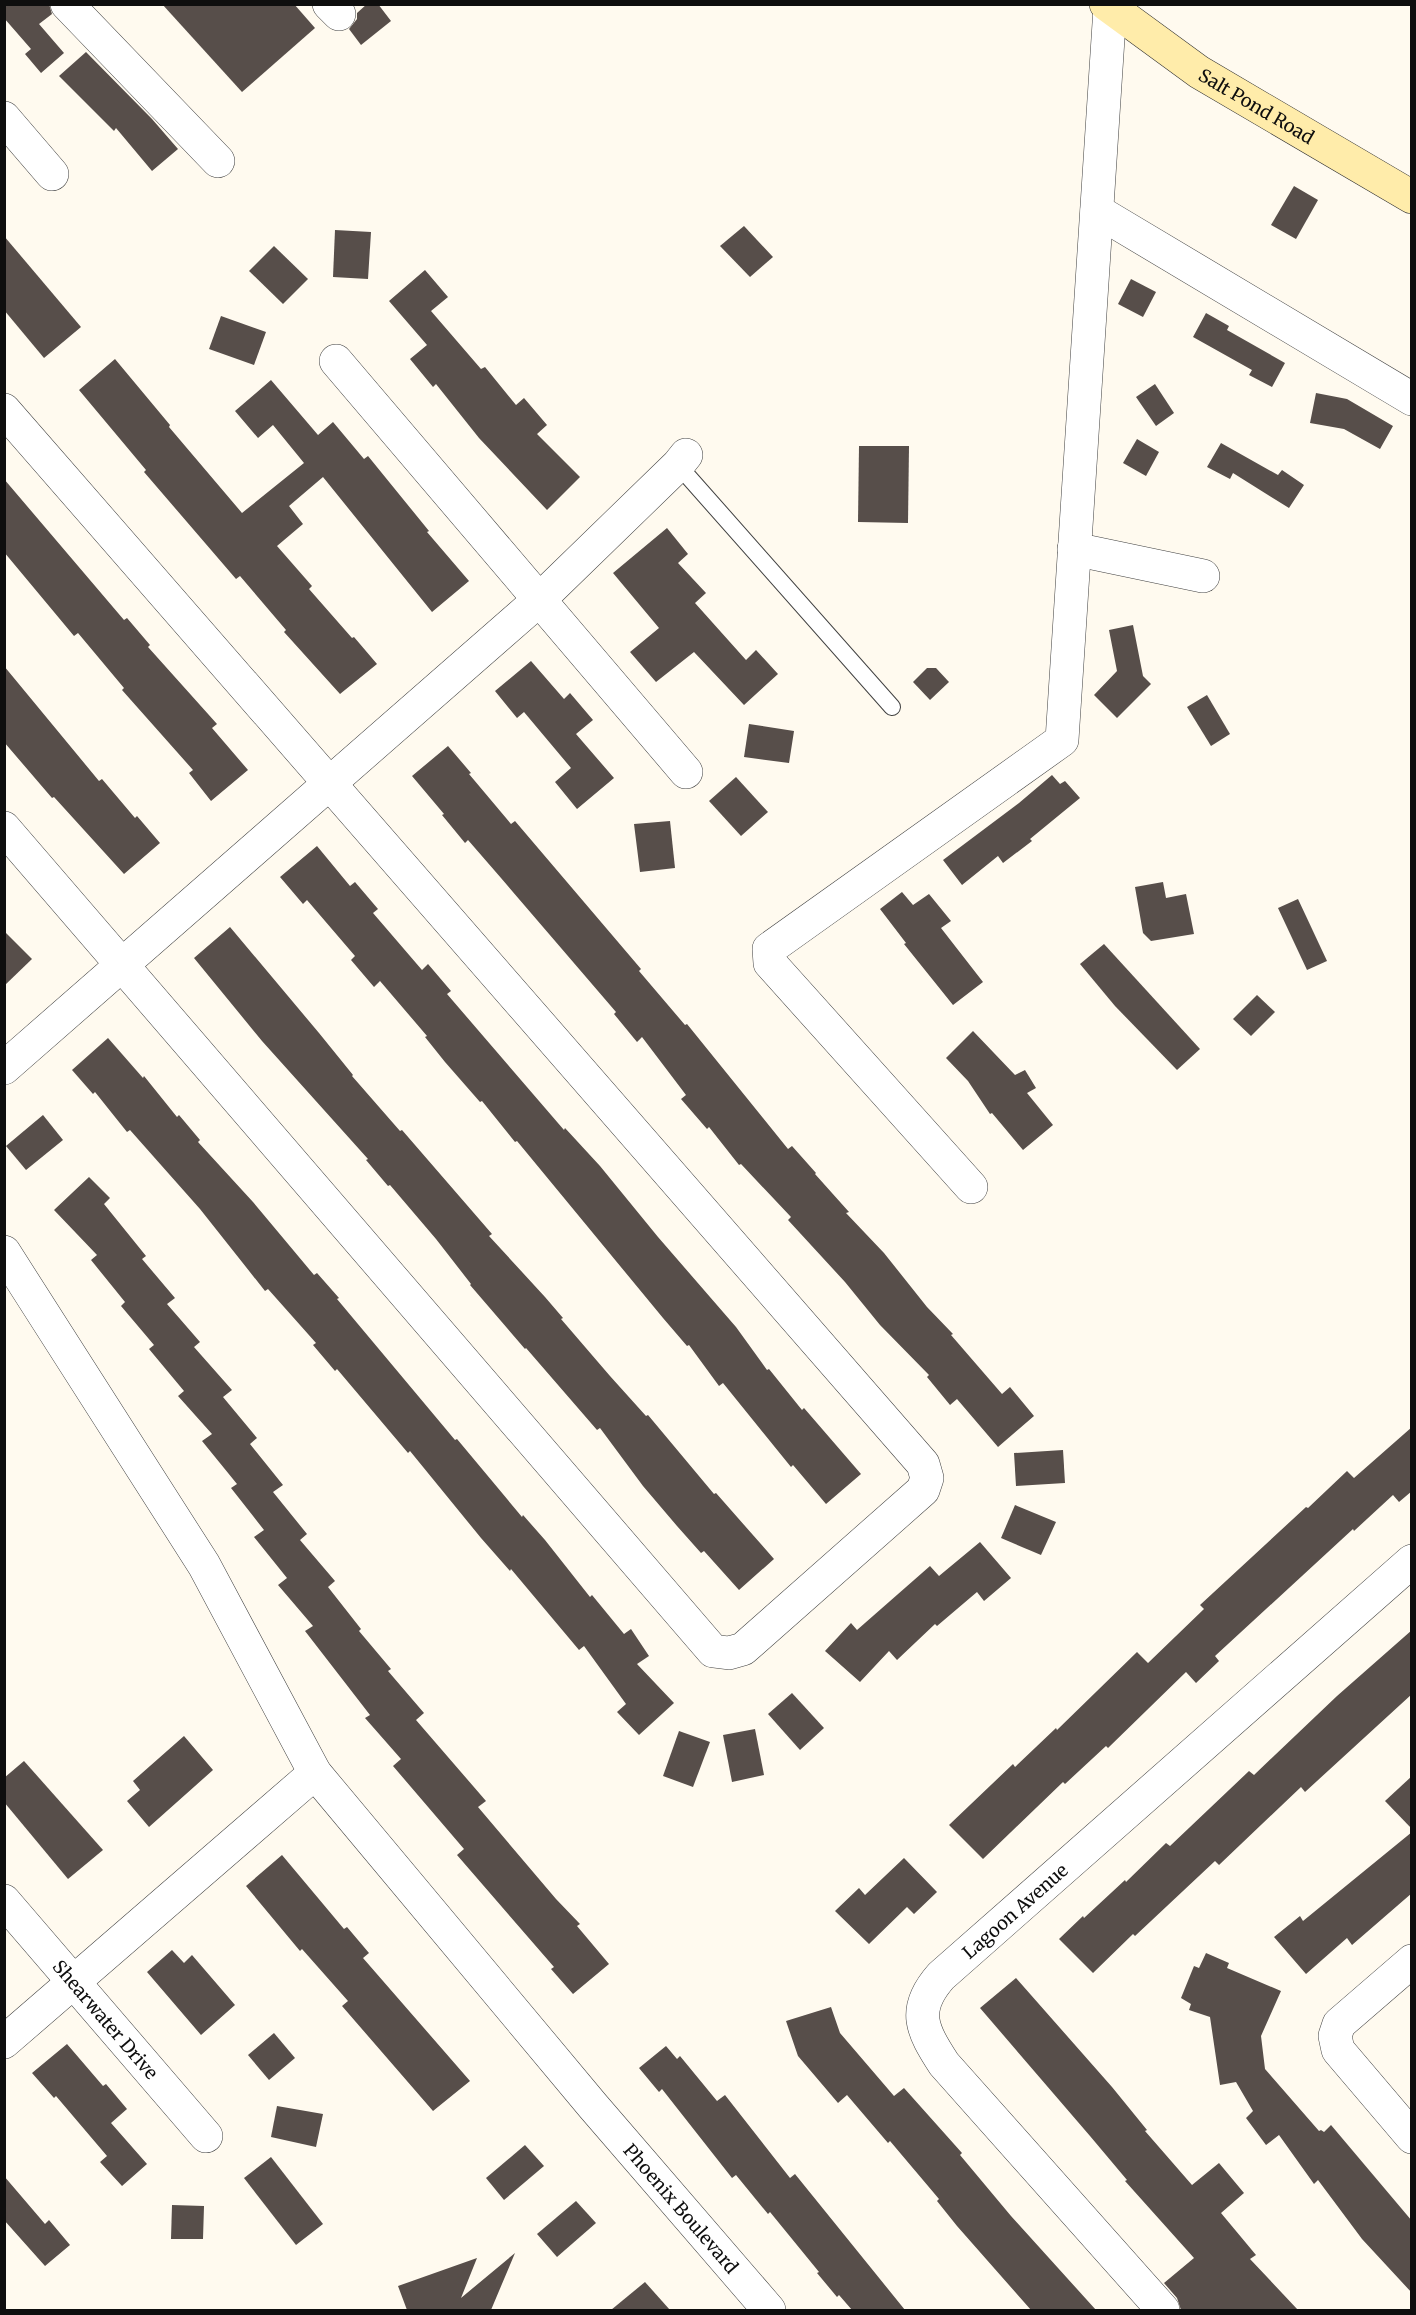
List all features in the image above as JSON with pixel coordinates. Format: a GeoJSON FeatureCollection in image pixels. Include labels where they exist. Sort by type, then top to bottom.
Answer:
{"type":"FeatureCollection","features":[{"type":"Feature","properties":{"kind":"street"},"geometry":{"type":"LineString","coordinates":[[67,4],[218,161]]}},
{"type":"Feature","properties":{"kind":"street"},"geometry":{"type":"LineString","coordinates":[[971,1187],[770,963],[769,949],[1062,740],[1097,211],[1108,6]]}},
{"type":"Feature","properties":{"kind":"street","name":"Salt Pond Road"},"geometry":{"type":"LineString","coordinates":[[1108,6],[1198,72],[1412,197]]}},
{"type":"Feature","properties":{"kind":"street"},"geometry":{"type":"LineString","coordinates":[[4,118],[52,174]]}},
{"type":"Feature","properties":{"kind":"street"},"geometry":{"type":"LineString","coordinates":[[1097,211],[1412,399]]}},
{"type":"Feature","properties":{"kind":"street"},"geometry":{"type":"LineString","coordinates":[[336,361],[686,772]]}},
{"type":"Feature","properties":{"kind":"street"},"geometry":{"type":"LineString","coordinates":[[4,410],[923,1464],[927,1478],[923,1490],[744,1649],[729,1653],[713,1651],[4,828]]}},
{"type":"Feature","properties":{"kind":"street"},"geometry":{"type":"LineString","coordinates":[[4,1068],[539,600],[682,460]]}},
{"type":"Feature","properties":{"kind":"street"},"geometry":{"type":"LineString","coordinates":[[1074,549],[1203,576]]}},
{"type":"Feature","properties":{"kind":"street","name":"Phoenix Boulevard"},"geometry":{"type":"LineString","coordinates":[[4,1252],[204,1565],[315,1773],[593,2106],[769,2310]]}},
{"type":"Feature","properties":{"kind":"street","name":"Lagoon Avenue"},"geometry":{"type":"LineString","coordinates":[[1163,2310],[944,2064],[927,2038],[922,2009],[928,1990],[940,1976],[1412,1561]]}},
{"type":"Feature","properties":{"kind":"street"},"geometry":{"type":"LineString","coordinates":[[4,2042],[315,1773]]}},
{"type":"Feature","properties":{"kind":"street","name":"Shearwater Drive"},"geometry":{"type":"LineString","coordinates":[[4,1901],[206,2136]]}},
{"type":"Feature","properties":{"kind":"street"},"geometry":{"type":"LineString","coordinates":[[1412,1961],[1339,2024],[1335,2036],[1338,2050],[1412,2137]]}},
{"type":"Feature","properties":{"kind":"lane"},"geometry":{"type":"LineString","coordinates":[[682,460],[892,706]]}},
{"type":"Feature","properties":{"kind":"building"},"geometry":{"type":"Polygon","coordinates":[[[4,4],[49,4],[52,14],[39,24],[64,53],[41,73],[25,54],[31,49],[4,18],[4,4]]]}},
{"type":"Feature","properties":{"kind":"building"},"geometry":{"type":"Polygon","coordinates":[[[162,4],[294,4],[315,28],[242,92],[162,4]]]}},
{"type":"Feature","properties":{"kind":"building"},"geometry":{"type":"Polygon","coordinates":[[[367,4],[378,4],[391,21],[361,45],[349,29],[357,19],[357,13],[367,4]]]}},
{"type":"Feature","properties":{"kind":"building"},"geometry":{"type":"Polygon","coordinates":[[[86,52],[178,149],[152,171],[116,128],[114,131],[59,76],[86,52]]]}},
{"type":"Feature","properties":{"kind":"building"},"geometry":{"type":"Polygon","coordinates":[[[1294,186],[1318,200],[1296,239],[1271,225],[1294,186]]]}},
{"type":"Feature","properties":{"kind":"building"},"geometry":{"type":"Polygon","coordinates":[[[744,226],[773,257],[750,277],[720,246],[744,226]]]}},
{"type":"Feature","properties":{"kind":"building"},"geometry":{"type":"Polygon","coordinates":[[[335,230],[371,232],[368,279],[333,277],[335,230]]]}},
{"type":"Feature","properties":{"kind":"building"},"geometry":{"type":"Polygon","coordinates":[[[4,236],[81,327],[44,358],[4,310],[4,236]]]}},
{"type":"Feature","properties":{"kind":"building"},"geometry":{"type":"Polygon","coordinates":[[[274,246],[308,279],[283,304],[249,271],[274,246]]]}},
{"type":"Feature","properties":{"kind":"building"},"geometry":{"type":"Polygon","coordinates":[[[425,270],[448,297],[431,311],[481,369],[485,367],[516,405],[524,398],[547,425],[537,434],[580,477],[547,510],[479,438],[436,384],[433,387],[410,359],[427,345],[389,301],[425,270]]]}},
{"type":"Feature","properties":{"kind":"building"},"geometry":{"type":"Polygon","coordinates":[[[1131,279],[1156,292],[1143,317],[1118,304],[1131,279]]]}},
{"type":"Feature","properties":{"kind":"building"},"geometry":{"type":"Polygon","coordinates":[[[1206,313],[1229,326],[1227,330],[1285,363],[1272,387],[1249,375],[1252,370],[1193,337],[1206,313]]]}},
{"type":"Feature","properties":{"kind":"building"},"geometry":{"type":"Polygon","coordinates":[[[221,316],[266,332],[254,365],[209,349],[221,316]]]}},
{"type":"Feature","properties":{"kind":"building"},"geometry":{"type":"Polygon","coordinates":[[[115,359],[242,513],[304,463],[273,425],[258,438],[235,411],[271,380],[318,435],[333,422],[364,459],[368,456],[429,531],[427,532],[469,581],[432,612],[323,477],[289,506],[303,524],[277,546],[312,586],[309,589],[377,664],[340,694],[284,632],[286,630],[240,576],[236,579],[144,472],[146,470],[79,390],[115,359]]]}},
{"type":"Feature","properties":{"kind":"building"},"geometry":{"type":"Polygon","coordinates":[[[1155,384],[1174,413],[1156,426],[1136,397],[1155,384]]]}},
{"type":"Feature","properties":{"kind":"building"},"geometry":{"type":"Polygon","coordinates":[[[1316,393],[1347,399],[1393,426],[1380,449],[1344,429],[1310,423],[1316,393]]]}},
{"type":"Feature","properties":{"kind":"building"},"geometry":{"type":"Polygon","coordinates":[[[1137,439],[1159,452],[1146,476],[1123,463],[1137,439]]]}},
{"type":"Feature","properties":{"kind":"building"},"geometry":{"type":"Polygon","coordinates":[[[1221,443],[1278,475],[1282,470],[1304,485],[1289,508],[1233,473],[1230,479],[1207,467],[1221,443]]]}},
{"type":"Feature","properties":{"kind":"building"},"geometry":{"type":"Polygon","coordinates":[[[859,446],[909,446],[908,523],[858,522],[859,446]]]}},
{"type":"Feature","properties":{"kind":"building"},"geometry":{"type":"Polygon","coordinates":[[[4,479],[124,620],[127,618],[150,645],[148,647],[217,724],[212,728],[248,770],[211,801],[189,773],[193,770],[122,690],[124,688],[78,633],[74,636],[4,552],[4,479]]]}},
{"type":"Feature","properties":{"kind":"building"},"geometry":{"type":"Polygon","coordinates":[[[667,528],[688,554],[678,563],[706,593],[695,603],[746,660],[756,650],[778,674],[744,705],[694,652],[656,682],[630,652],[659,628],[613,573],[667,528]]]}},
{"type":"Feature","properties":{"kind":"building"},"geometry":{"type":"Polygon","coordinates":[[[1133,625],[1143,676],[1151,684],[1117,718],[1094,695],[1117,671],[1109,630],[1133,625]]]}},
{"type":"Feature","properties":{"kind":"building"},"geometry":{"type":"Polygon","coordinates":[[[531,661],[564,699],[570,693],[593,720],[576,734],[614,778],[577,809],[555,782],[571,768],[524,712],[517,718],[495,691],[531,661]]]}},
{"type":"Feature","properties":{"kind":"building"},"geometry":{"type":"Polygon","coordinates":[[[4,666],[99,781],[102,779],[160,843],[124,874],[54,797],[52,798],[4,742],[4,666]]]}},
{"type":"Feature","properties":{"kind":"building"},"geometry":{"type":"Polygon","coordinates":[[[927,668],[936,668],[949,682],[930,700],[913,682],[927,668]]]}},
{"type":"Feature","properties":{"kind":"building"},"geometry":{"type":"Polygon","coordinates":[[[1207,695],[1230,734],[1211,746],[1187,707],[1207,695]]]}},
{"type":"Feature","properties":{"kind":"building"},"geometry":{"type":"Polygon","coordinates":[[[749,724],[794,731],[789,763],[744,757],[749,724]]]}},
{"type":"Feature","properties":{"kind":"building"},"geometry":{"type":"Polygon","coordinates":[[[448,746],[511,824],[515,821],[641,969],[639,971],[685,1025],[687,1024],[788,1149],[792,1146],[816,1173],[849,1212],[846,1213],[884,1253],[1002,1394],[1010,1387],[1034,1416],[998,1447],[957,1399],[950,1405],[927,1377],[929,1375],[880,1325],[845,1282],[788,1220],[791,1217],[741,1164],[739,1165],[709,1127],[707,1129],[681,1099],[686,1095],[642,1037],[637,1042],[614,1014],[616,1012],[501,878],[468,840],[465,843],[442,815],[444,814],[412,776],[448,746]]]}},
{"type":"Feature","properties":{"kind":"building"},"geometry":{"type":"Polygon","coordinates":[[[1052,775],[1060,784],[1065,781],[1080,798],[1030,839],[1032,841],[1003,863],[998,856],[962,885],[943,860],[1052,775]]]}},
{"type":"Feature","properties":{"kind":"building"},"geometry":{"type":"Polygon","coordinates":[[[736,777],[768,812],[741,836],[709,801],[736,777]]]}},
{"type":"Feature","properties":{"kind":"building"},"geometry":{"type":"Polygon","coordinates":[[[670,821],[675,868],[640,872],[634,824],[670,821]]]}},
{"type":"Feature","properties":{"kind":"building"},"geometry":{"type":"Polygon","coordinates":[[[317,846],[350,886],[355,882],[378,909],[373,913],[422,970],[428,964],[451,991],[447,994],[564,1130],[565,1128],[600,1166],[736,1327],[767,1370],[769,1369],[802,1410],[804,1408],[861,1474],[826,1504],[793,1465],[791,1467],[723,1383],[719,1386],[689,1345],[687,1346],[663,1318],[517,1141],[515,1142],[482,1101],[480,1102],[445,1062],[425,1037],[427,1036],[380,981],[374,987],[351,960],[355,956],[307,900],[303,904],[280,877],[317,846]]]}},
{"type":"Feature","properties":{"kind":"building"},"geometry":{"type":"Polygon","coordinates":[[[1163,882],[1166,898],[1186,894],[1194,934],[1151,941],[1143,933],[1135,887],[1163,882]]]}},
{"type":"Feature","properties":{"kind":"building"},"geometry":{"type":"Polygon","coordinates":[[[902,892],[913,905],[929,894],[951,921],[941,928],[983,982],[953,1005],[904,944],[906,943],[880,909],[902,892]]]}},
{"type":"Feature","properties":{"kind":"building"},"geometry":{"type":"Polygon","coordinates":[[[1298,899],[1327,961],[1307,970],[1278,908],[1298,899]]]}},
{"type":"Feature","properties":{"kind":"building"},"geometry":{"type":"Polygon","coordinates":[[[230,927],[352,1076],[492,1234],[489,1236],[545,1297],[610,1376],[646,1416],[648,1415],[714,1494],[716,1493],[774,1559],[739,1590],[704,1551],[701,1553],[677,1526],[643,1486],[600,1428],[597,1430],[525,1349],[470,1285],[436,1239],[262,1041],[194,958],[230,927]]]}},
{"type":"Feature","properties":{"kind":"building"},"geometry":{"type":"Polygon","coordinates":[[[4,931],[32,959],[4,986],[4,931]]]}},
{"type":"Feature","properties":{"kind":"building"},"geometry":{"type":"Polygon","coordinates":[[[1104,944],[1200,1049],[1177,1070],[1115,1006],[1080,964],[1104,944]]]}},
{"type":"Feature","properties":{"kind":"building"},"geometry":{"type":"Polygon","coordinates":[[[1257,995],[1275,1012],[1251,1036],[1233,1019],[1257,995]]]}},
{"type":"Feature","properties":{"kind":"building"},"geometry":{"type":"Polygon","coordinates":[[[973,1031],[1015,1075],[1025,1070],[1036,1088],[1027,1093],[1053,1125],[1023,1150],[992,1113],[990,1114],[968,1081],[946,1058],[973,1031]]]}},
{"type":"Feature","properties":{"kind":"building"},"geometry":{"type":"Polygon","coordinates":[[[108,1038],[143,1078],[144,1076],[177,1117],[179,1115],[200,1140],[198,1142],[253,1202],[314,1275],[317,1273],[339,1298],[337,1299],[455,1440],[457,1439],[522,1517],[523,1515],[545,1540],[590,1597],[592,1595],[624,1634],[631,1629],[649,1656],[637,1664],[674,1703],[639,1735],[617,1712],[626,1704],[584,1646],[579,1650],[511,1569],[510,1571],[481,1538],[410,1451],[408,1453],[337,1369],[335,1371],[313,1345],[316,1343],[268,1289],[265,1291],[200,1209],[130,1130],[127,1132],[95,1092],[93,1094],[72,1070],[108,1038]]]}},
{"type":"Feature","properties":{"kind":"building"},"geometry":{"type":"Polygon","coordinates":[[[43,1115],[63,1140],[26,1170],[6,1146],[43,1115]]]}},
{"type":"Feature","properties":{"kind":"building"},"geometry":{"type":"Polygon","coordinates":[[[89,1177],[110,1198],[104,1204],[146,1256],[142,1259],[175,1298],[167,1304],[200,1342],[194,1347],[232,1390],[223,1397],[257,1438],[250,1444],[283,1485],[273,1492],[307,1534],[300,1540],[335,1581],[328,1587],[361,1629],[359,1631],[391,1669],[388,1671],[424,1713],[416,1720],[486,1801],[478,1807],[580,1924],[577,1926],[609,1964],[573,1994],[551,1969],[554,1967],[457,1855],[464,1849],[393,1766],[401,1759],[365,1718],[370,1715],[305,1631],[313,1626],[278,1585],[287,1578],[254,1537],[264,1530],[231,1488],[237,1484],[202,1441],[212,1434],[178,1396],[184,1391],[149,1349],[154,1345],[121,1306],[125,1302],[91,1260],[97,1255],[54,1210],[89,1177]]]}},
{"type":"Feature","properties":{"kind":"building"},"geometry":{"type":"Polygon","coordinates":[[[1412,1427],[1412,1491],[1399,1502],[1393,1495],[1354,1531],[1353,1529],[1215,1656],[1219,1661],[1196,1683],[1186,1672],[1108,1748],[1106,1746],[1065,1784],[1063,1782],[983,1859],[949,1825],[1013,1764],[1015,1767],[1056,1728],[1057,1730],[1137,1652],[1148,1663],[1204,1609],[1200,1605],[1347,1471],[1354,1478],[1412,1427]]]}},
{"type":"Feature","properties":{"kind":"building"},"geometry":{"type":"Polygon","coordinates":[[[1063,1450],[1065,1483],[1016,1486],[1014,1453],[1063,1450]]]}},
{"type":"Feature","properties":{"kind":"building"},"geometry":{"type":"Polygon","coordinates":[[[1015,1505],[1056,1522],[1041,1555],[1001,1538],[1015,1505]]]}},
{"type":"Feature","properties":{"kind":"building"},"geometry":{"type":"Polygon","coordinates":[[[980,1542],[1011,1578],[984,1601],[977,1592],[937,1626],[935,1624],[897,1660],[889,1651],[860,1682],[825,1651],[851,1623],[857,1630],[930,1566],[939,1576],[980,1542]]]}},
{"type":"Feature","properties":{"kind":"building"},"geometry":{"type":"Polygon","coordinates":[[[1412,1630],[1412,1694],[1305,1792],[1301,1787],[1219,1865],[1215,1861],[1093,1973],[1059,1939],[1125,1880],[1126,1882],[1166,1843],[1170,1846],[1249,1771],[1254,1775],[1337,1696],[1412,1630]]]}},
{"type":"Feature","properties":{"kind":"building"},"geometry":{"type":"Polygon","coordinates":[[[792,1693],[824,1728],[800,1750],[768,1714],[792,1693]]]}},
{"type":"Feature","properties":{"kind":"building"},"geometry":{"type":"Polygon","coordinates":[[[755,1729],[764,1775],[732,1782],[723,1735],[755,1729]]]}},
{"type":"Feature","properties":{"kind":"building"},"geometry":{"type":"Polygon","coordinates":[[[679,1731],[710,1742],[693,1787],[663,1776],[679,1731]]]}},
{"type":"Feature","properties":{"kind":"building"},"geometry":{"type":"Polygon","coordinates":[[[184,1736],[213,1770],[149,1827],[127,1801],[140,1790],[133,1781],[184,1736]]]}},
{"type":"Feature","properties":{"kind":"building"},"geometry":{"type":"Polygon","coordinates":[[[24,1761],[103,1850],[68,1879],[4,1802],[4,1778],[24,1761]]]}},
{"type":"Feature","properties":{"kind":"building"},"geometry":{"type":"Polygon","coordinates":[[[1412,1776],[1412,1829],[1385,1801],[1412,1776]]]}},
{"type":"Feature","properties":{"kind":"building"},"geometry":{"type":"Polygon","coordinates":[[[1412,1832],[1412,1893],[1352,1945],[1347,1938],[1306,1974],[1274,1937],[1300,1916],[1303,1921],[1412,1832]]]}},
{"type":"Feature","properties":{"kind":"building"},"geometry":{"type":"Polygon","coordinates":[[[282,1855],[344,1929],[347,1927],[369,1953],[363,1958],[470,2081],[433,2111],[342,2006],[348,2001],[302,1949],[300,1951],[246,1886],[282,1855]]]}},
{"type":"Feature","properties":{"kind":"building"},"geometry":{"type":"Polygon","coordinates":[[[904,1858],[937,1892],[914,1914],[907,1907],[869,1944],[835,1911],[859,1888],[865,1895],[904,1858]]]}},
{"type":"Feature","properties":{"kind":"building"},"geometry":{"type":"Polygon","coordinates":[[[172,1950],[184,1963],[192,1955],[235,2005],[201,2035],[147,1972],[172,1950]]]}},
{"type":"Feature","properties":{"kind":"building"},"geometry":{"type":"Polygon","coordinates":[[[1206,1953],[1229,1963],[1227,1968],[1281,1991],[1261,2036],[1265,2069],[1319,2131],[1324,2132],[1331,2125],[1412,2221],[1412,2293],[1362,2239],[1318,2180],[1314,2184],[1279,2135],[1266,2145],[1246,2118],[1253,2111],[1236,2082],[1220,2085],[1210,2017],[1189,2010],[1191,2004],[1181,1998],[1194,1966],[1199,1968],[1206,1953]]]}},
{"type":"Feature","properties":{"kind":"building"},"geometry":{"type":"Polygon","coordinates":[[[1016,1978],[1112,2087],[1147,2130],[1145,2131],[1192,2185],[1219,2163],[1244,2193],[1221,2213],[1256,2255],[1250,2259],[1298,2310],[1181,2310],[1177,2298],[1164,2283],[1194,2258],[1125,2181],[1127,2180],[980,2008],[1016,1978]]]}},
{"type":"Feature","properties":{"kind":"building"},"geometry":{"type":"Polygon","coordinates":[[[831,2007],[840,2033],[894,2096],[904,2088],[962,2153],[960,2155],[1011,2216],[1096,2310],[1031,2310],[957,2226],[937,2201],[939,2199],[890,2141],[888,2143],[847,2095],[838,2103],[798,2056],[786,2021],[831,2007]]]}},
{"type":"Feature","properties":{"kind":"building"},"geometry":{"type":"Polygon","coordinates":[[[274,2033],[295,2058],[269,2080],[248,2055],[274,2033]]]}},
{"type":"Feature","properties":{"kind":"building"},"geometry":{"type":"Polygon","coordinates":[[[67,2044],[103,2086],[106,2084],[127,2109],[111,2123],[147,2164],[122,2186],[100,2162],[107,2156],[56,2096],[54,2098],[32,2073],[67,2044]]]}},
{"type":"Feature","properties":{"kind":"building"},"geometry":{"type":"Polygon","coordinates":[[[666,2046],[677,2059],[680,2056],[717,2101],[725,2095],[790,2178],[795,2174],[905,2310],[852,2310],[839,2295],[837,2297],[770,2212],[768,2214],[736,2175],[732,2178],[662,2089],[659,2092],[639,2068],[666,2046]]]}},
{"type":"Feature","properties":{"kind":"building"},"geometry":{"type":"Polygon","coordinates":[[[277,2106],[323,2114],[316,2147],[271,2137],[277,2106]]]}},
{"type":"Feature","properties":{"kind":"building"},"geometry":{"type":"Polygon","coordinates":[[[525,2145],[544,2166],[504,2200],[486,2178],[525,2145]]]}},
{"type":"Feature","properties":{"kind":"building"},"geometry":{"type":"Polygon","coordinates":[[[271,2157],[323,2224],[296,2245],[244,2178],[271,2157]]]}},
{"type":"Feature","properties":{"kind":"building"},"geometry":{"type":"Polygon","coordinates":[[[4,2176],[45,2224],[49,2220],[70,2245],[45,2266],[4,2220],[4,2176]]]}},
{"type":"Feature","properties":{"kind":"building"},"geometry":{"type":"Polygon","coordinates":[[[576,2201],[596,2223],[557,2257],[537,2234],[576,2201]]]}},
{"type":"Feature","properties":{"kind":"building"},"geometry":{"type":"Polygon","coordinates":[[[172,2205],[204,2206],[203,2239],[171,2239],[172,2205]]]}},
{"type":"Feature","properties":{"kind":"building"},"geometry":{"type":"Polygon","coordinates":[[[515,2253],[491,2310],[407,2310],[398,2286],[477,2258],[461,2298],[515,2253]]]}},
{"type":"Feature","properties":{"kind":"building"},"geometry":{"type":"Polygon","coordinates":[[[645,2282],[670,2310],[611,2310],[645,2282]]]}}]}
